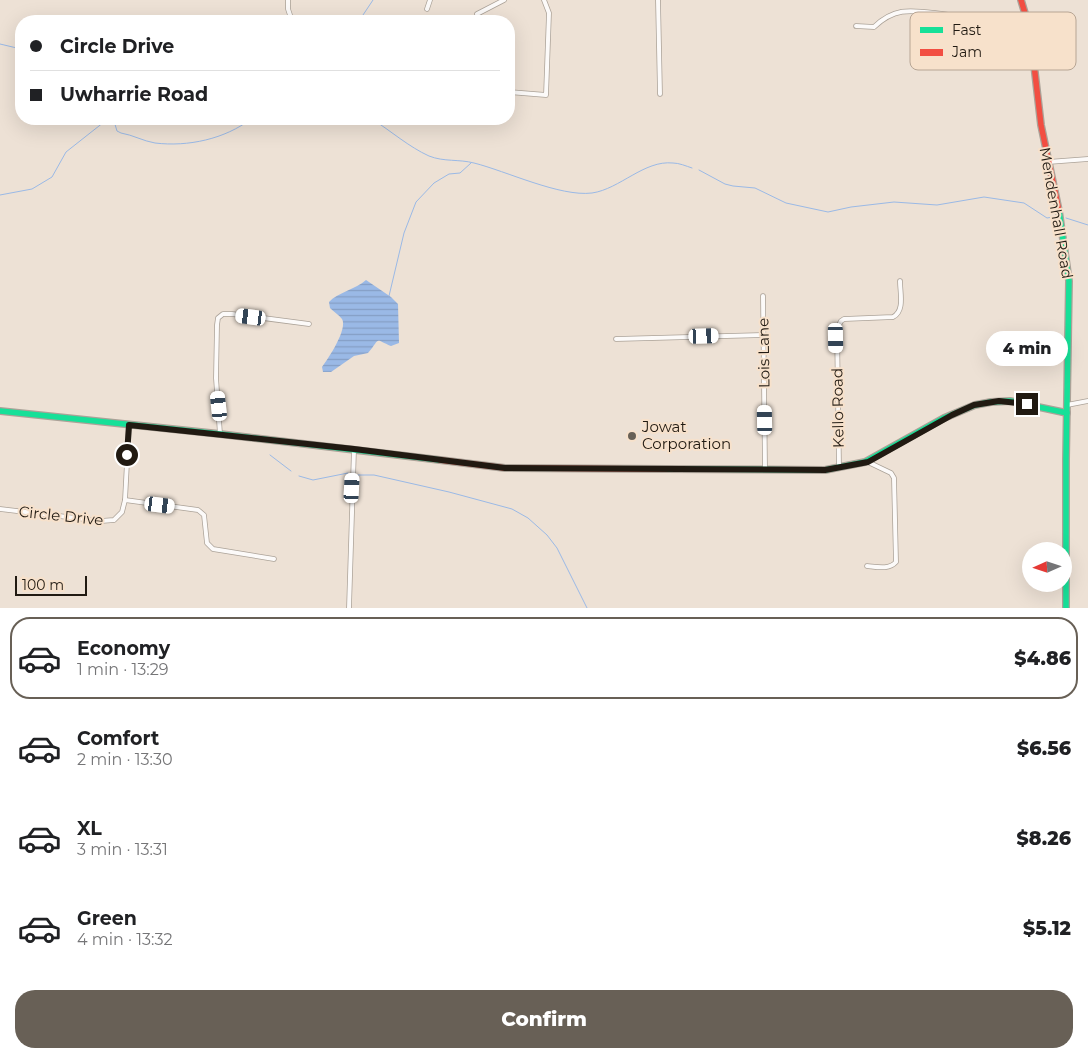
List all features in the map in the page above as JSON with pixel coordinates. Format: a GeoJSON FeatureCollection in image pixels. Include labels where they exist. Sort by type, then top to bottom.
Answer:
{"type":"FeatureCollection","features":[{"type":"Feature","properties":{"kind":"street"},"geometry":{"type":"LineString","coordinates":[[288,0],[290,15]]}},
{"type":"Feature","properties":{"kind":"street"},"geometry":{"type":"LineString","coordinates":[[427,9],[430,0]]}},
{"type":"Feature","properties":{"kind":"street"},"geometry":{"type":"LineString","coordinates":[[477,14],[504,0]]}},
{"type":"Feature","properties":{"kind":"street"},"geometry":{"type":"LineString","coordinates":[[515,92],[546,95],[549,13],[544,0]]}},
{"type":"Feature","properties":{"kind":"street"},"geometry":{"type":"LineString","coordinates":[[658,0],[660,94]]}},
{"type":"Feature","properties":{"kind":"street","name":"Mendenhall Road"},"geometry":{"type":"LineString","coordinates":[[1020,0],[1024,12]]}},
{"type":"Feature","properties":{"kind":"street"},"geometry":{"type":"LineString","coordinates":[[856,26],[874,26],[884,18],[913,10],[927,12]]}},
{"type":"Feature","properties":{"kind":"street","name":"Mendenhall Road"},"geometry":{"type":"LineString","coordinates":[[1035,70],[1041,125],[1062,229],[1069,281],[1066,608]]}},
{"type":"Feature","properties":{"kind":"street"},"geometry":{"type":"LineString","coordinates":[[1048,162],[1088,159]]}},
{"type":"Feature","properties":{"kind":"street","name":"Kello Road"},"geometry":{"type":"LineString","coordinates":[[839,467],[836,338],[839,324],[848,318],[893,317],[899,312],[900,281]]}},
{"type":"Feature","properties":{"kind":"street","name":"Lois Lane"},"geometry":{"type":"LineString","coordinates":[[763,296],[765,469]]}},
{"type":"Feature","properties":{"kind":"street"},"geometry":{"type":"LineString","coordinates":[[220,434],[216,378],[218,318],[223,314],[309,324]]}},
{"type":"Feature","properties":{"kind":"street"},"geometry":{"type":"LineString","coordinates":[[616,339],[763,335]]}},
{"type":"Feature","properties":{"kind":"street"},"geometry":{"type":"LineString","coordinates":[[1067,405],[1088,401]]}},
{"type":"Feature","properties":{"kind":"street"},"geometry":{"type":"LineString","coordinates":[[0,411],[354,449],[505,468],[825,470],[868,462],[952,415],[982,403],[1014,402],[1067,413]]}},
{"type":"Feature","properties":{"kind":"street","name":"Circle Drive"},"geometry":{"type":"LineString","coordinates":[[0,509],[108,521],[114,520],[120,516],[125,500],[129,425]]}},
{"type":"Feature","properties":{"kind":"street"},"geometry":{"type":"LineString","coordinates":[[349,608],[354,449]]}},
{"type":"Feature","properties":{"kind":"street"},"geometry":{"type":"LineString","coordinates":[[867,566],[886,567],[892,566],[896,562],[894,478],[891,473],[868,462]]}},
{"type":"Feature","properties":{"kind":"street"},"geometry":{"type":"LineString","coordinates":[[125,500],[198,510],[204,515],[207,543],[213,549],[274,559]]}},
{"type":"Feature","properties":{"kind":"water"},"geometry":{"type":"Polygon","coordinates":[[[366,280],[398,304],[399,343],[391,346],[378,341],[368,353],[354,356],[331,372],[323,372],[322,367],[340,336],[343,324],[342,319],[330,308],[329,302],[366,280]]]}},
{"type":"Feature","properties":{"kind":"waterway"},"geometry":{"type":"LineString","coordinates":[[363,15],[373,0]]}},
{"type":"Feature","properties":{"kind":"waterway"},"geometry":{"type":"LineString","coordinates":[[0,44],[15,48]]}},
{"type":"Feature","properties":{"kind":"waterway"},"geometry":{"type":"LineString","coordinates":[[0,195],[32,189],[52,177],[66,152],[100,125]]}},
{"type":"Feature","properties":{"kind":"waterway"},"geometry":{"type":"LineString","coordinates":[[115,125],[117,131],[121,133],[155,143],[168,144],[206,140],[230,132],[242,125]]}},
{"type":"Feature","properties":{"kind":"waterway"},"geometry":{"type":"LineString","coordinates":[[380,125],[407,144],[429,156],[474,163],[549,187],[579,193],[592,193],[602,190],[642,170],[662,163],[673,163],[692,168]]}},
{"type":"Feature","properties":{"kind":"waterway"},"geometry":{"type":"LineString","coordinates":[[389,296],[404,233],[416,202],[434,183],[449,174],[460,173],[471,163]]}},
{"type":"Feature","properties":{"kind":"waterway"},"geometry":{"type":"LineString","coordinates":[[699,170],[725,184],[755,188],[786,203],[828,212],[894,202],[937,205],[984,197],[1024,203],[1047,218],[1053,217]]}},
{"type":"Feature","properties":{"kind":"waterway"},"geometry":{"type":"LineString","coordinates":[[1066,218],[1088,225]]}},
{"type":"Feature","properties":{"kind":"waterway"},"geometry":{"type":"LineString","coordinates":[[270,455],[291,471]]}},
{"type":"Feature","properties":{"kind":"waterway"},"geometry":{"type":"LineString","coordinates":[[299,476],[313,480],[348,473]]}},
{"type":"Feature","properties":{"kind":"waterway"},"geometry":{"type":"LineString","coordinates":[[358,475],[374,475],[449,492],[512,509],[528,518],[547,535],[557,548],[587,608]]}},
{"type":"Feature","properties":{"kind":"traffic: fast"},"geometry":{"type":"LineString","coordinates":[[1059,211],[1069,281],[1066,608]]}},
{"type":"Feature","properties":{"kind":"traffic: fast"},"geometry":{"type":"LineString","coordinates":[[666,469],[825,470],[865,462],[944,418],[975,405],[1010,401],[1067,413]]}},
{"type":"Feature","properties":{"kind":"traffic: fast"},"geometry":{"type":"LineString","coordinates":[[0,411],[440,460]]}},
{"type":"Feature","properties":{"kind":"traffic: jam"},"geometry":{"type":"LineString","coordinates":[[1021,0],[1025,12]]}},
{"type":"Feature","properties":{"kind":"traffic: jam"},"geometry":{"type":"LineString","coordinates":[[1035,70],[1041,125],[1059,211]]}},
{"type":"Feature","properties":{"kind":"traffic: jam"},"geometry":{"type":"LineString","coordinates":[[440,460],[505,468],[666,469]]}},
{"type":"Feature","properties":{"kind":"place","name":"Jowat Corporation"},"geometry":{"type":"Point","coordinates":[632,436]}},
{"type":"Feature","properties":{"kind":"route"},"geometry":{"type":"LineString","coordinates":[[127,455],[129,425],[354,449],[505,468],[825,470],[868,462],[952,415],[974,405],[999,401],[1027,404]]}}]}
